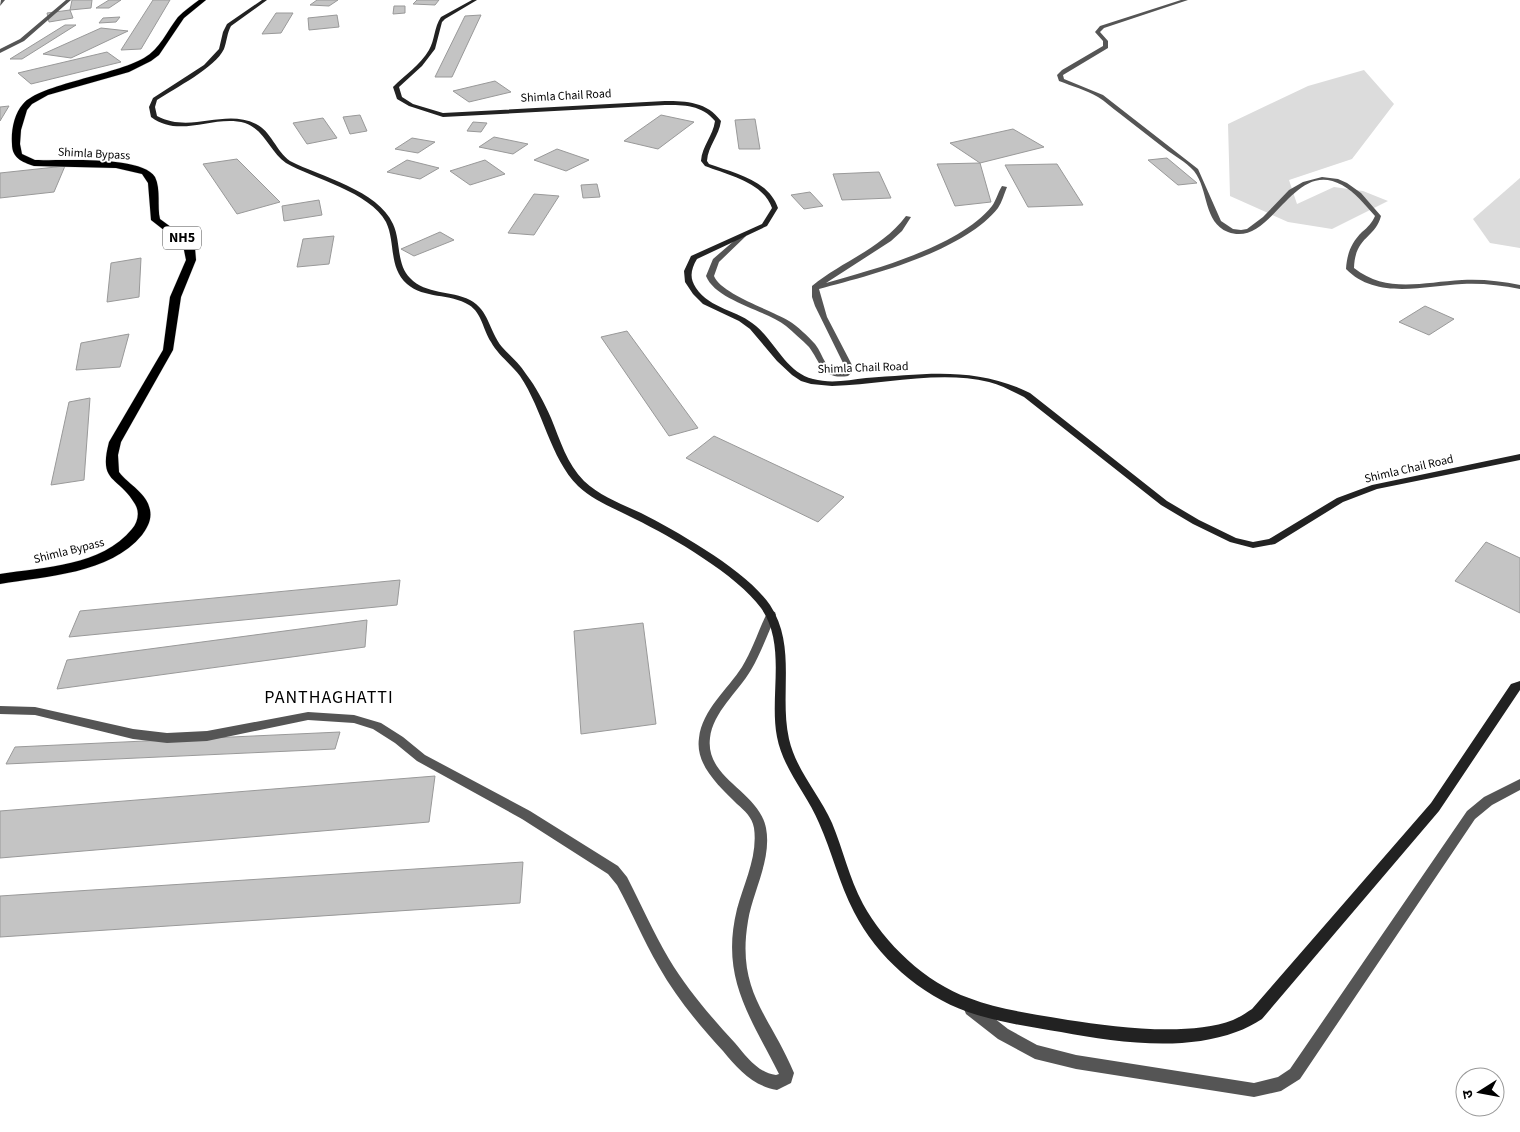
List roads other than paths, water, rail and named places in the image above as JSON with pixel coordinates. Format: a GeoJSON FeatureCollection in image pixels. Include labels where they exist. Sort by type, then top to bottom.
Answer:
{"type":"FeatureCollection","features":[{"type":"Feature","properties":{"kind":"highway","name":"Shimla Bypass"},"geometry":{"type":"LineString","coordinates":[[0,579],[97,559],[121,548],[139,531],[145,516],[141,503],[111,470],[110,457],[115,442],[168,350],[172,337],[177,291],[190,262],[191,252],[188,243],[156,220],[151,178],[146,173],[124,166],[34,164],[22,159],[17,154],[15,144],[22,111],[30,102],[45,93],[126,70],[148,60],[156,54],[182,17],[203,0]]}},
{"type":"Feature","properties":{"kind":"main road"},"geometry":{"type":"LineString","coordinates":[[265,0],[229,26],[225,32],[221,49],[206,66],[155,99],[152,107],[154,117],[164,124],[176,125],[236,122],[253,124],[259,128],[282,158],[289,163],[333,182],[380,210],[388,219],[393,230],[395,238],[394,253],[398,267],[411,285],[433,294],[462,300],[480,310],[496,345],[518,369],[538,399],[556,446],[569,469],[584,486],[604,499],[669,532],[746,586],[762,601],[771,615],[779,637],[781,727],[793,767],[821,813],[858,907],[875,936],[896,959],[939,992],[966,1004],[1018,1018],[1118,1036],[1209,1032],[1234,1027],[1257,1014],[1435,807],[1515,686],[1520,685]]}},
{"type":"Feature","properties":{"kind":"main road","name":"Shimla Chail Road"},"geometry":{"type":"LineString","coordinates":[[475,0],[449,13],[440,22],[432,49],[417,69],[396,87],[399,98],[411,106],[442,115],[665,103],[689,104],[708,109],[718,121],[718,128],[705,150],[704,161],[707,165],[760,188],[771,196],[776,208],[765,225],[694,258],[689,264],[688,280],[692,289],[709,304],[747,322],[784,364],[802,378],[827,383],[971,377],[994,380],[1012,386],[1164,503],[1196,522],[1245,544],[1272,542],[1340,500],[1374,487],[1520,457]]}},
{"type":"Feature","properties":{"kind":"street"},"geometry":{"type":"LineString","coordinates":[[0,5],[3,0]]}},
{"type":"Feature","properties":{"kind":"street"},"geometry":{"type":"LineString","coordinates":[[0,51],[22,40],[69,0]]}},
{"type":"Feature","properties":{"kind":"street"},"geometry":{"type":"LineString","coordinates":[[1186,0],[1102,27],[1097,32],[1107,44],[1106,47],[1064,70],[1060,75],[1060,80],[1100,96],[1196,170],[1204,183],[1217,220],[1230,230],[1238,232],[1250,230],[1265,220],[1287,194],[1314,180],[1332,180],[1345,183],[1378,216],[1377,222],[1362,234],[1353,249],[1350,269],[1356,276],[1369,282],[1390,286],[1480,282],[1520,287]]}},
{"type":"Feature","properties":{"kind":"street"},"geometry":{"type":"LineString","coordinates":[[815,288],[905,261],[944,243],[977,224],[991,211],[998,204],[1004,187]]}},
{"type":"Feature","properties":{"kind":"street"},"geometry":{"type":"LineString","coordinates":[[815,288],[833,273],[880,247],[899,232],[908,217]]}},
{"type":"Feature","properties":{"kind":"street"},"geometry":{"type":"LineString","coordinates":[[744,235],[716,261],[710,276],[712,281],[730,295],[787,323],[812,346],[827,370],[845,374],[849,371],[848,365],[826,321],[815,295],[815,288]]}},
{"type":"Feature","properties":{"kind":"street"},"geometry":{"type":"LineString","coordinates":[[0,710],[35,711],[133,734],[167,738],[207,736],[308,716],[342,717],[377,726],[399,740],[421,758],[526,815],[613,870],[622,881],[663,961],[683,993],[712,1030],[746,1066],[761,1078],[777,1083],[786,1078],[786,1074],[753,1013],[739,959],[741,922],[760,849],[762,835],[760,822],[756,815],[710,766],[703,743],[707,728],[720,705],[744,673],[771,615]]}},
{"type":"Feature","properties":{"kind":"street"},"geometry":{"type":"LineString","coordinates":[[966,1004],[1003,1034],[1035,1052],[1076,1062],[1254,1090],[1282,1084],[1295,1074],[1471,815],[1488,801],[1520,784]]}},
{"type":"Feature","properties":{"kind":"district","name":"PANTHAGHATTI"},"geometry":{"type":"Point","coordinates":[329,697]}}]}
